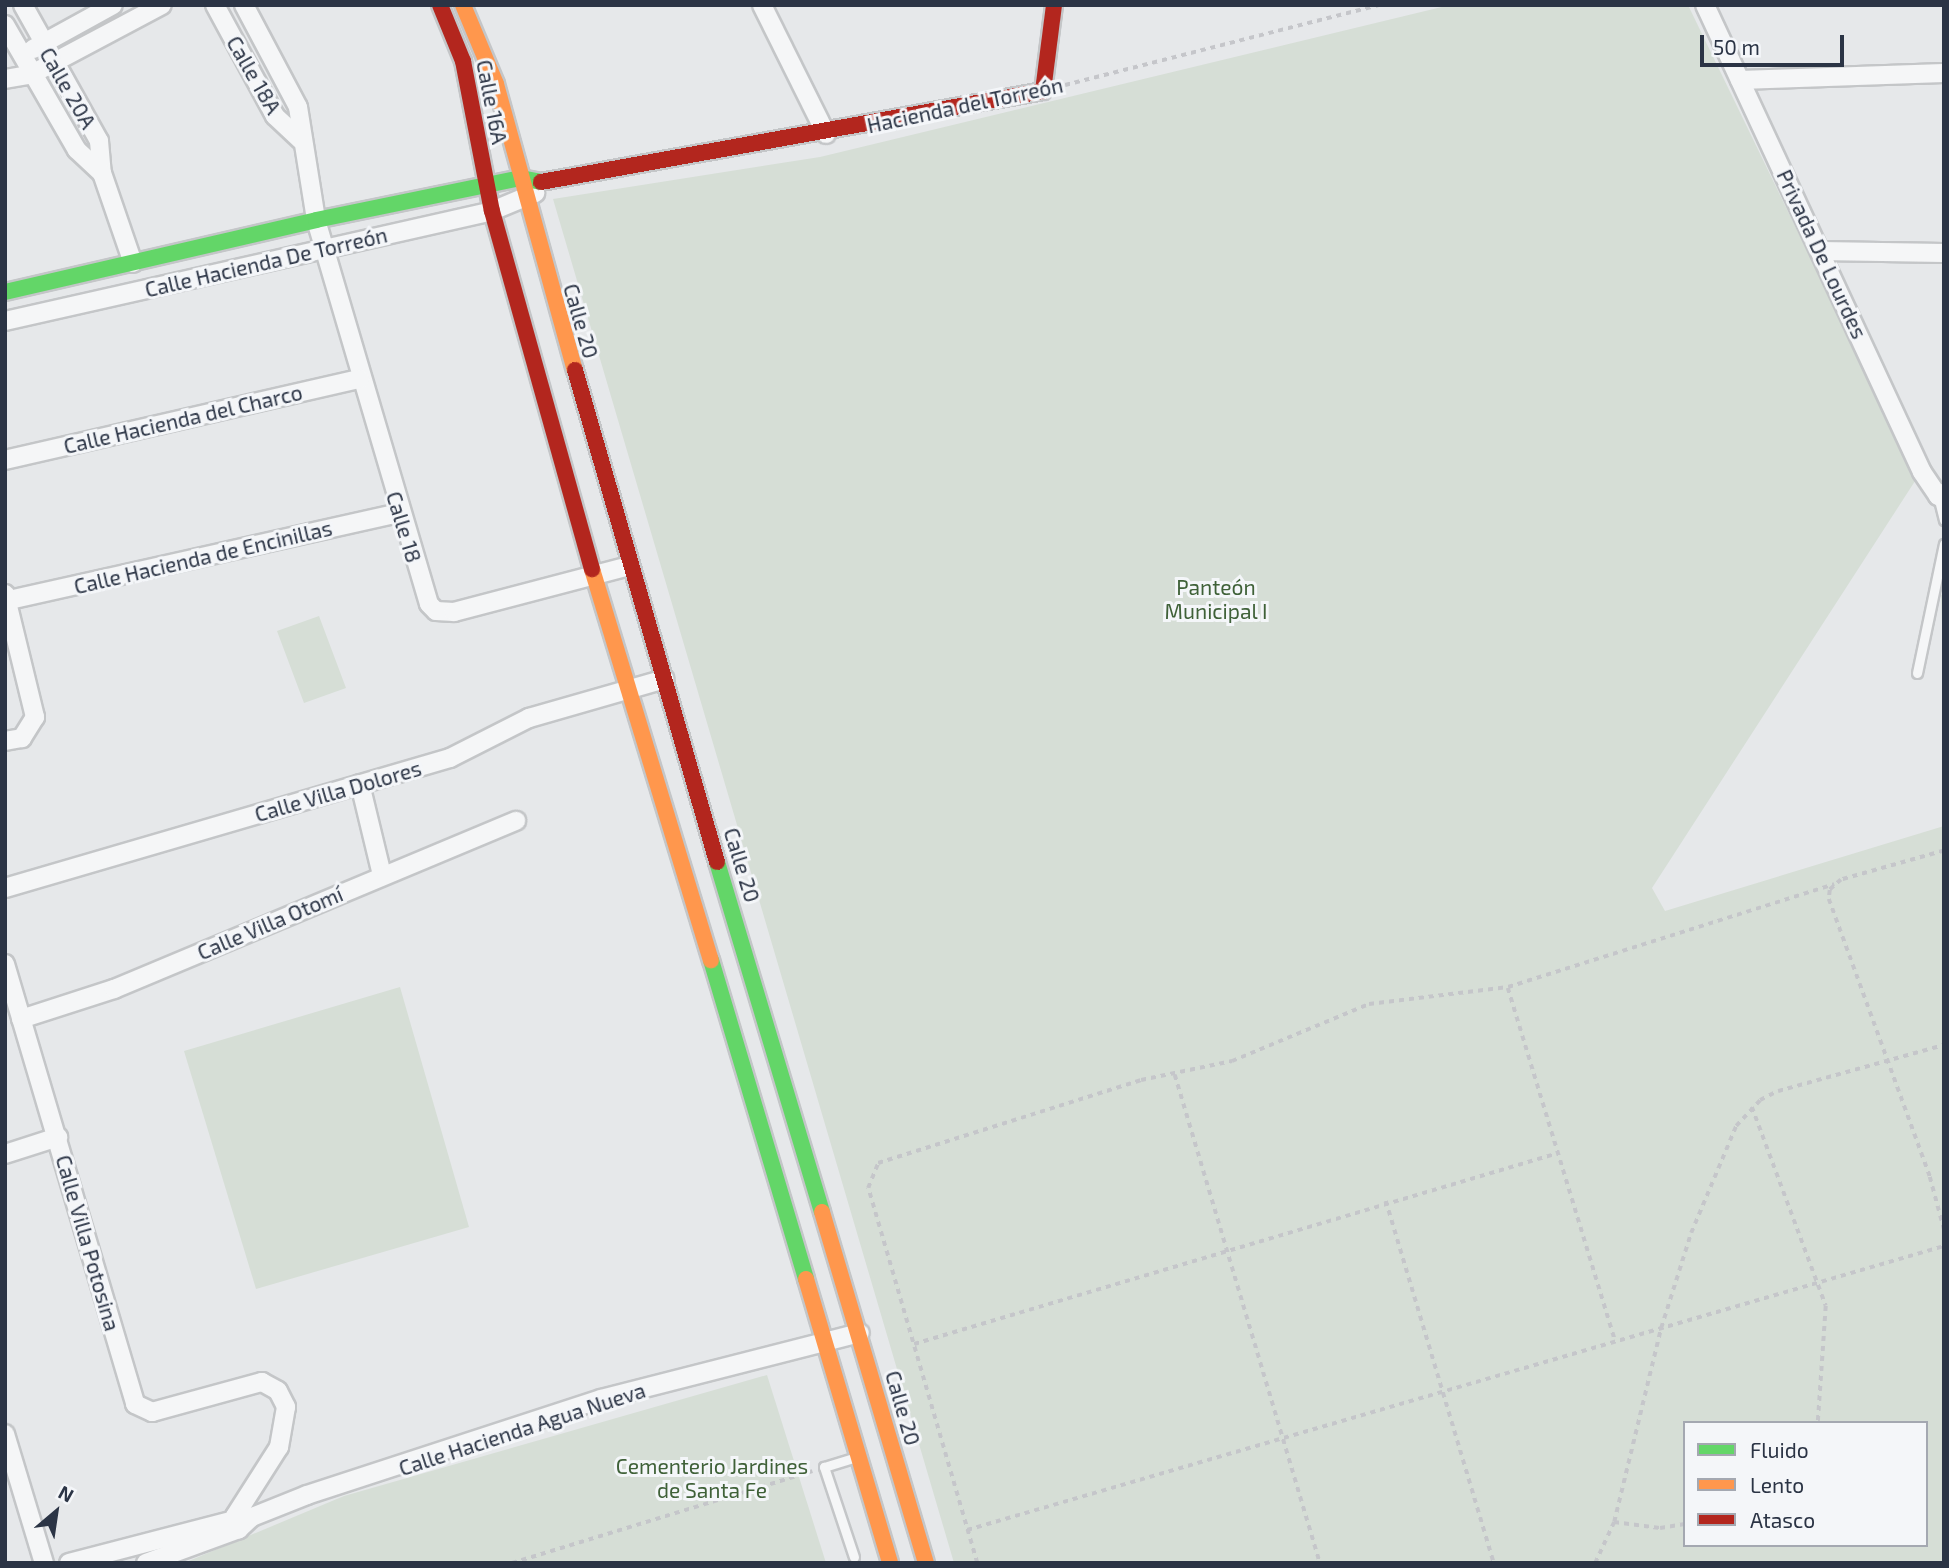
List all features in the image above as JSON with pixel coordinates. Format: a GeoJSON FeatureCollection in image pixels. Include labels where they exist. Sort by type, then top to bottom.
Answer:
{"type":"FeatureCollection","features":[{"type":"Feature","properties":{"kind":"main road","name":"Calle 16A"},"geometry":{"type":"LineString","coordinates":[[440,5],[463,61],[492,211]]}},
{"type":"Feature","properties":{"kind":"main road","name":"Calle 16A"},"geometry":{"type":"LineString","coordinates":[[463,5],[485,50],[521,178]]}},
{"type":"Feature","properties":{"kind":"main road"},"geometry":{"type":"LineString","coordinates":[[1043,90],[1054,5]]}},
{"type":"Feature","properties":{"kind":"main road","name":"Hacienda del Torreón"},"geometry":{"type":"LineString","coordinates":[[521,178],[548,183],[826,134],[1043,90]]}},
{"type":"Feature","properties":{"kind":"main road","name":"Calle Hacienda De Torreón"},"geometry":{"type":"LineString","coordinates":[[5,292],[316,220],[521,178]]}},
{"type":"Feature","properties":{"kind":"main road","name":"Calle 20"},"geometry":{"type":"LineString","coordinates":[[521,178],[629,566],[766,1017],[926,1563]]}},
{"type":"Feature","properties":{"kind":"main road"},"geometry":{"type":"LineString","coordinates":[[492,211],[594,577],[630,686],[729,1026],[861,1456],[889,1559],[920,1545]]}},
{"type":"Feature","properties":{"kind":"main road"},"geometry":{"type":"LineString","coordinates":[[546,406],[581,397]]}},
{"type":"Feature","properties":{"kind":"main road"},"geometry":{"type":"LineString","coordinates":[[729,1026],[766,1017]]}},
{"type":"Feature","properties":{"kind":"street","name":"Calle 20A"},"geometry":{"type":"LineString","coordinates":[[23,5],[99,141],[102,173],[133,263]]}},
{"type":"Feature","properties":{"kind":"street"},"geometry":{"type":"LineString","coordinates":[[6,78],[22,56],[113,5]]}},
{"type":"Feature","properties":{"kind":"street"},"geometry":{"type":"LineString","coordinates":[[6,78],[32,74],[162,5]]}},
{"type":"Feature","properties":{"kind":"street","name":"Calle 18A"},"geometry":{"type":"LineString","coordinates":[[215,5],[275,116],[301,140]]}},
{"type":"Feature","properties":{"kind":"street","name":"Calle 18A"},"geometry":{"type":"LineString","coordinates":[[244,5],[298,107],[301,140],[316,220],[325,249]]}},
{"type":"Feature","properties":{"kind":"street"},"geometry":{"type":"LineString","coordinates":[[762,5],[826,134]]}},
{"type":"Feature","properties":{"kind":"street","name":"Privada De Lourdes"},"geometry":{"type":"LineString","coordinates":[[1705,5],[1922,472],[1941,495]]}},
{"type":"Feature","properties":{"kind":"street","name":"Calle 20A"},"geometry":{"type":"LineString","coordinates":[[5,25],[77,150],[102,173]]}},
{"type":"Feature","properties":{"kind":"street"},"geometry":{"type":"LineString","coordinates":[[1740,80],[1944,73]]}},
{"type":"Feature","properties":{"kind":"street","name":"Hacienda del Torreón"},"geometry":{"type":"LineString","coordinates":[[526,201],[548,183]]}},
{"type":"Feature","properties":{"kind":"street","name":"Calle Hacienda De Torreón"},"geometry":{"type":"LineString","coordinates":[[5,321],[492,211],[526,201]]}},
{"type":"Feature","properties":{"kind":"street","name":"Calle 18"},"geometry":{"type":"LineString","coordinates":[[325,249],[400,513],[425,594],[436,611],[454,612],[629,566]]}},
{"type":"Feature","properties":{"kind":"street"},"geometry":{"type":"LineString","coordinates":[[1820,251],[1944,253]]}},
{"type":"Feature","properties":{"kind":"street","name":"Calle Hacienda del Charco"},"geometry":{"type":"LineString","coordinates":[[5,460],[360,379]]}},
{"type":"Feature","properties":{"kind":"street","name":"Calle Hacienda de Encinillas"},"geometry":{"type":"LineString","coordinates":[[6,599],[400,513]]}},
{"type":"Feature","properties":{"kind":"street"},"geometry":{"type":"LineString","coordinates":[[5,741],[22,738],[34,724],[34,706],[6,599]]}},
{"type":"Feature","properties":{"kind":"street","name":"Calle Villa Dolores"},"geometry":{"type":"LineString","coordinates":[[5,888],[450,758],[529,718],[630,686],[665,679]]}},
{"type":"Feature","properties":{"kind":"street"},"geometry":{"type":"LineString","coordinates":[[360,784],[382,875]]}},
{"type":"Feature","properties":{"kind":"street","name":"Calle Villa Otomí"},"geometry":{"type":"LineString","coordinates":[[20,1019],[114,989],[516,821]]}},
{"type":"Feature","properties":{"kind":"street","name":"Calle Villa Potosina"},"geometry":{"type":"LineString","coordinates":[[5,964],[135,1404],[152,1412],[251,1385],[270,1384],[278,1391],[286,1407],[286,1425],[279,1447],[242,1521]]}},
{"type":"Feature","properties":{"kind":"street"},"geometry":{"type":"LineString","coordinates":[[5,1154],[58,1138]]}},
{"type":"Feature","properties":{"kind":"street","name":"Calle Hacienda Agua Nueva"},"geometry":{"type":"LineString","coordinates":[[242,1521],[307,1495],[601,1399],[860,1333]]}},
{"type":"Feature","properties":{"kind":"street"},"geometry":{"type":"LineString","coordinates":[[6,1437],[44,1563]]}},
{"type":"Feature","properties":{"kind":"street"},"geometry":{"type":"LineString","coordinates":[[69,1563],[242,1521]]}},
{"type":"Feature","properties":{"kind":"street"},"geometry":{"type":"LineString","coordinates":[[146,1563],[242,1521]]}},
{"type":"Feature","properties":{"kind":"lane"},"geometry":{"type":"LineString","coordinates":[[1941,495],[1944,520]]}},
{"type":"Feature","properties":{"kind":"lane"},"geometry":{"type":"LineString","coordinates":[[1917,673],[1944,544]]}},
{"type":"Feature","properties":{"kind":"lane"},"geometry":{"type":"LineString","coordinates":[[854,1556],[824,1467],[861,1456]]}},
{"type":"Feature","properties":{"kind":"path","name":"Hacienda del Torreón"},"geometry":{"type":"LineString","coordinates":[[1043,90],[1378,5]]}},
{"type":"Feature","properties":{"kind":"path"},"geometry":{"type":"LineString","coordinates":[[977,1563],[868,1188],[872,1167],[884,1158],[1140,1080],[1232,1061],[1369,1004],[1508,987],[1944,851]]}},
{"type":"Feature","properties":{"kind":"path"},"geometry":{"type":"LineString","coordinates":[[1834,884],[1829,899],[1888,1061],[1944,1229]]}},
{"type":"Feature","properties":{"kind":"path"},"geometry":{"type":"LineString","coordinates":[[1508,987],[1555,1154],[1615,1341]]}},
{"type":"Feature","properties":{"kind":"path"},"geometry":{"type":"LineString","coordinates":[[1595,1563],[1614,1522],[1661,1328],[1691,1233],[1728,1141],[1752,1107],[1778,1091],[1944,1045]]}},
{"type":"Feature","properties":{"kind":"path"},"geometry":{"type":"LineString","coordinates":[[1174,1074],[1320,1563]]}},
{"type":"Feature","properties":{"kind":"path"},"geometry":{"type":"LineString","coordinates":[[1752,1107],[1826,1306],[1818,1421]]}},
{"type":"Feature","properties":{"kind":"path"},"geometry":{"type":"LineString","coordinates":[[914,1344],[1386,1201],[1555,1154]]}},
{"type":"Feature","properties":{"kind":"path"},"geometry":{"type":"LineString","coordinates":[[1386,1201],[1445,1391],[1494,1563]]}},
{"type":"Feature","properties":{"kind":"path"},"geometry":{"type":"LineString","coordinates":[[967,1530],[1944,1246]]}},
{"type":"Feature","properties":{"kind":"path"},"geometry":{"type":"LineString","coordinates":[[513,1563],[824,1467]]}},
{"type":"Feature","properties":{"kind":"path"},"geometry":{"type":"LineString","coordinates":[[1614,1522],[1660,1528],[1683,1524]]}},
{"type":"Feature","properties":{"kind":"green space","name":"Panteón Municipal I"},"geometry":{"type":"Polygon","coordinates":[[[1450,5],[1688,5],[1917,478],[1652,888],[1665,911],[1944,826],[1944,1563],[954,1563],[553,199],[820,157],[1450,5]]]}},
{"type":"Feature","properties":{"kind":"green space"},"geometry":{"type":"Polygon","coordinates":[[[1944,594],[1944,682],[1941,595],[1944,594]]]}},
{"type":"Feature","properties":{"kind":"green space"},"geometry":{"type":"Polygon","coordinates":[[[319,616],[346,688],[304,703],[277,631],[319,616]]]}},
{"type":"Feature","properties":{"kind":"green space"},"geometry":{"type":"Polygon","coordinates":[[[400,987],[469,1227],[256,1289],[184,1051],[400,987]]]}},
{"type":"Feature","properties":{"kind":"green space","name":"Cementerio Jardines de Santa Fe"},"geometry":{"type":"Polygon","coordinates":[[[767,1375],[826,1563],[184,1563],[344,1496],[767,1375]]]}},
{"type":"Feature","properties":{"kind":"traffic: fast"},"geometry":{"type":"LineString","coordinates":[[5,292],[316,220],[521,178],[541,182]]}},
{"type":"Feature","properties":{"kind":"traffic: fast"},"geometry":{"type":"LineString","coordinates":[[717,862],[822,1212]]}},
{"type":"Feature","properties":{"kind":"traffic: fast"},"geometry":{"type":"LineString","coordinates":[[711,960],[806,1279]]}},
{"type":"Feature","properties":{"kind":"traffic: slow"},"geometry":{"type":"LineString","coordinates":[[463,5],[496,84],[575,370]]}},
{"type":"Feature","properties":{"kind":"traffic: slow"},"geometry":{"type":"LineString","coordinates":[[592,569],[711,960]]}},
{"type":"Feature","properties":{"kind":"traffic: slow"},"geometry":{"type":"LineString","coordinates":[[822,1212],[926,1563]]}},
{"type":"Feature","properties":{"kind":"traffic: slow"},"geometry":{"type":"LineString","coordinates":[[806,1279],[890,1563]]}},
{"type":"Feature","properties":{"kind":"traffic: jam"},"geometry":{"type":"LineString","coordinates":[[440,5],[463,61],[492,211],[592,569]]}},
{"type":"Feature","properties":{"kind":"traffic: jam"},"geometry":{"type":"LineString","coordinates":[[541,182],[1043,91],[1054,5]]}},
{"type":"Feature","properties":{"kind":"traffic: jam"},"geometry":{"type":"LineString","coordinates":[[575,370],[717,862]]}}]}
